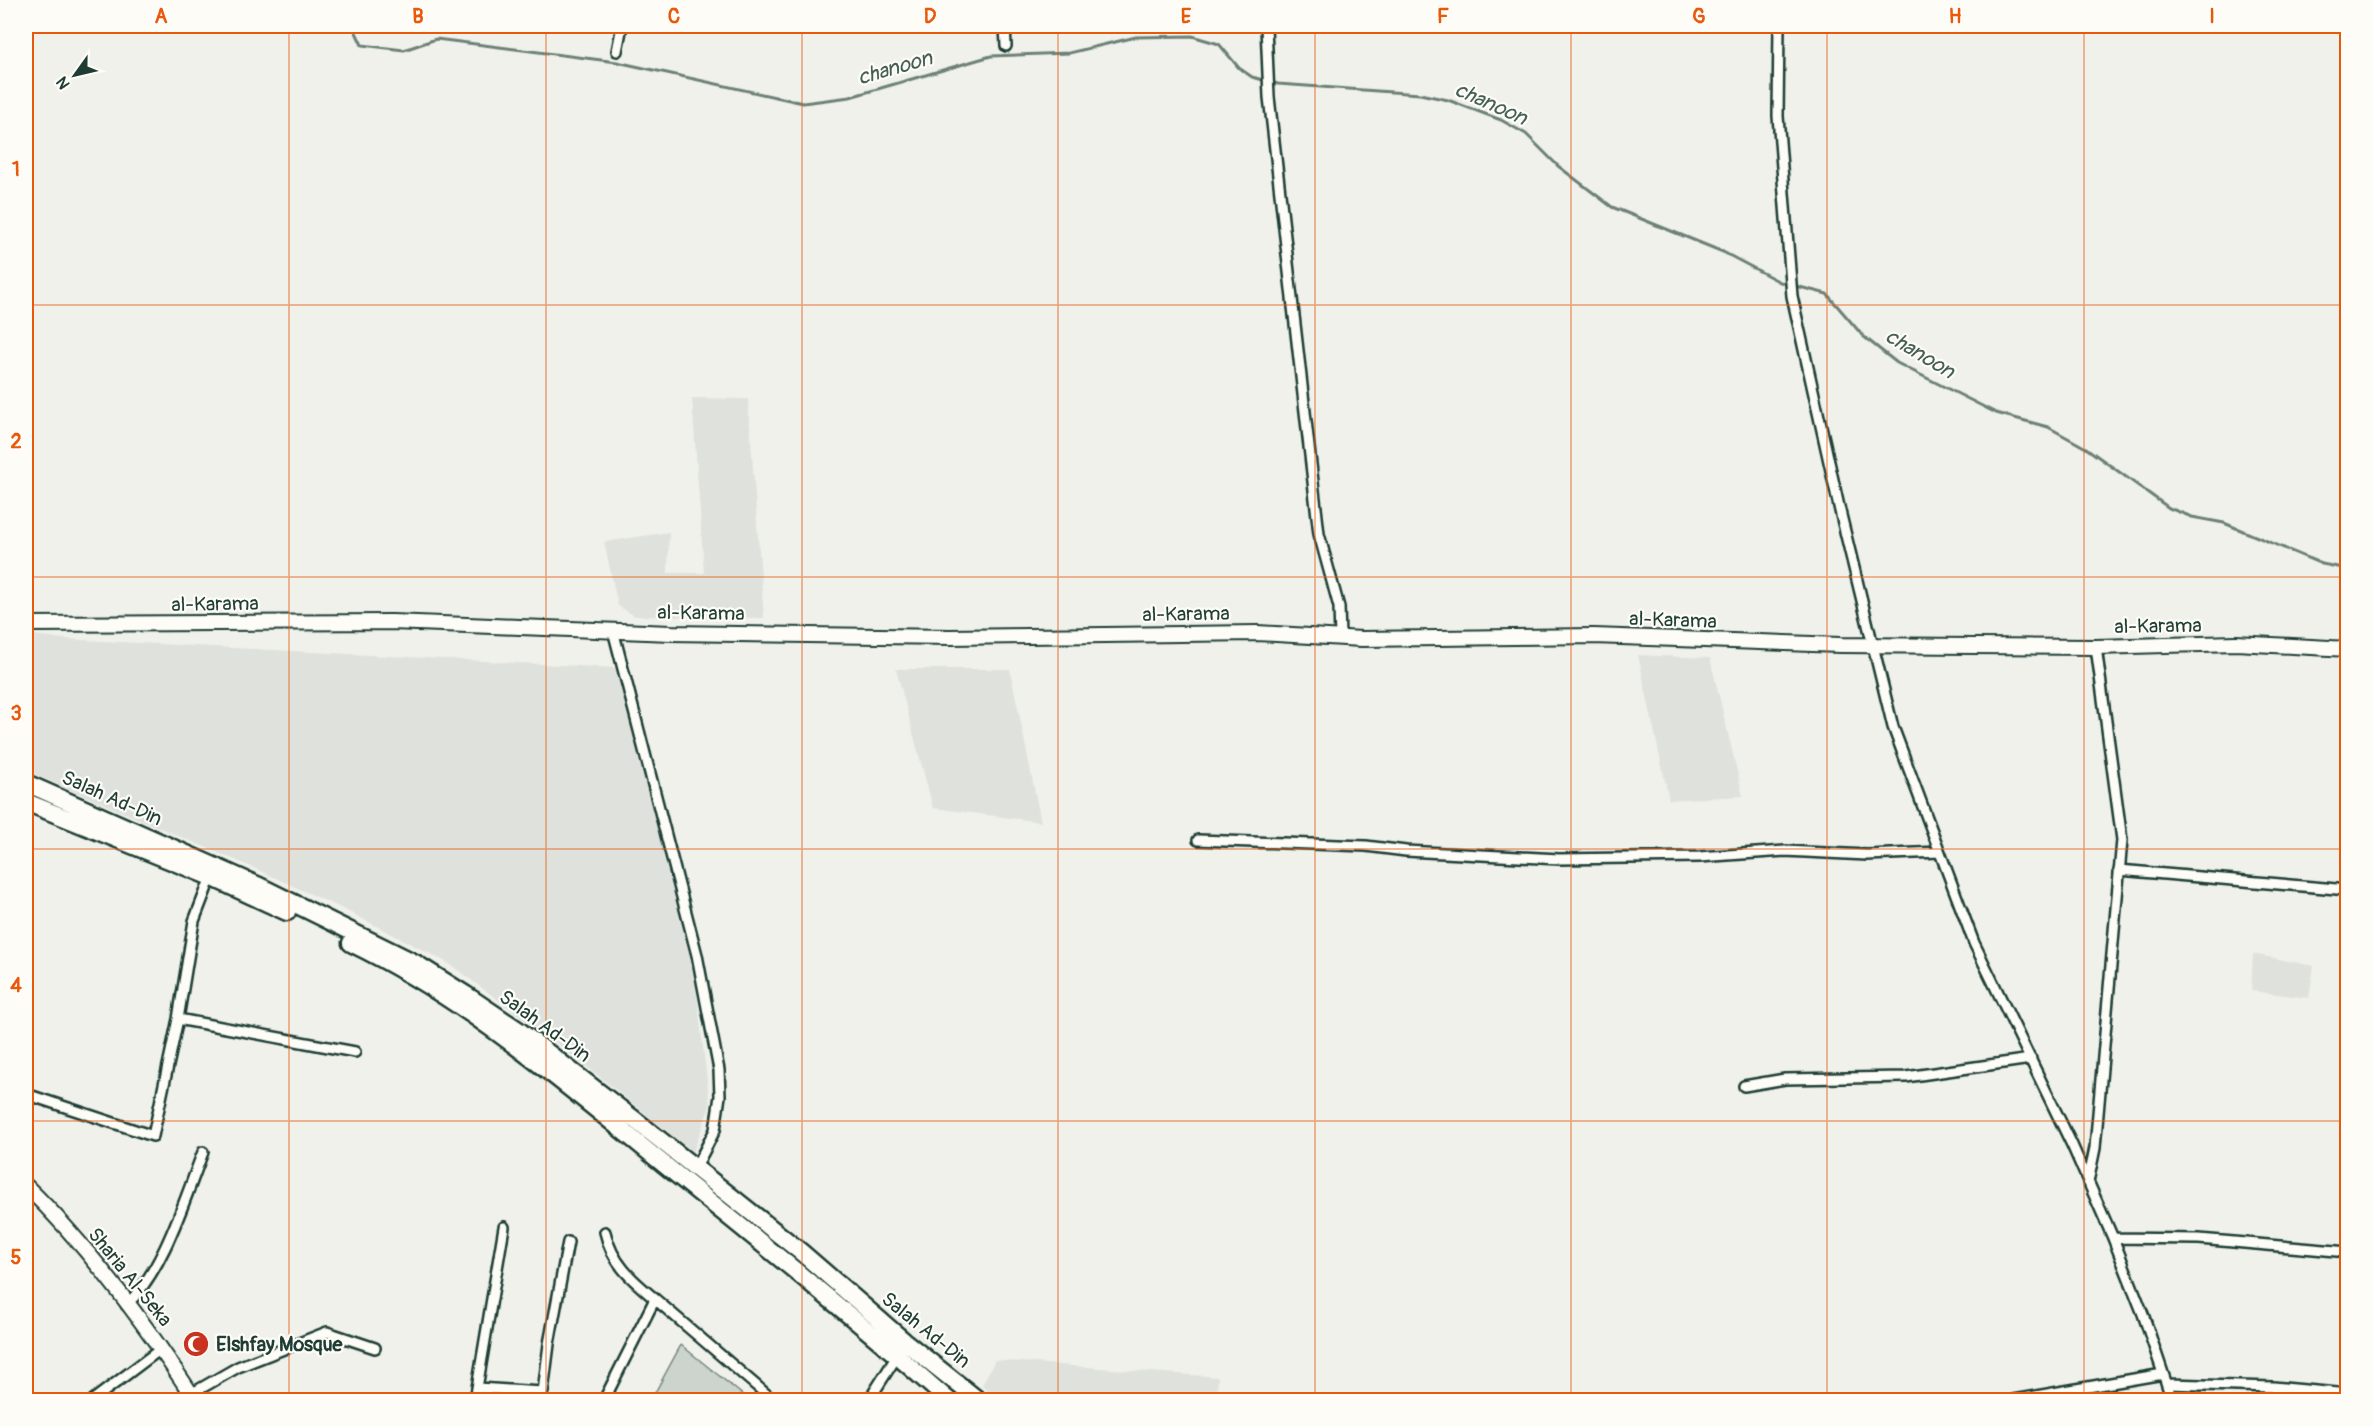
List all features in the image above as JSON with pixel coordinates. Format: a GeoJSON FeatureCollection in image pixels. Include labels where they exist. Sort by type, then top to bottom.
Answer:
{"type":"FeatureCollection","features":[{"type":"Feature","properties":{"kind":"highway","name":"Salah Ad-Din"},"geometry":{"type":"LineString","coordinates":[[26,783],[257,885],[415,963],[521,1032],[801,1251],[904,1341],[978,1401]]}},
{"type":"Feature","properties":{"kind":"highway","name":"Salah Ad-Din"},"geometry":{"type":"LineString","coordinates":[[26,802],[211,877],[358,946],[441,994],[519,1048],[897,1356],[948,1401]]}},
{"type":"Feature","properties":{"kind":"main road","name":"al-Karama"},"geometry":{"type":"LineString","coordinates":[[26,624],[392,622],[613,630],[950,637],[1281,633],[1340,637],[1573,636],[1871,645],[2096,647],[2236,643],[2348,649]]}},
{"type":"Feature","properties":{"kind":"main road","name":"Sharia Al-Seka"},"geometry":{"type":"LineString","coordinates":[[26,1186],[59,1218],[162,1348],[193,1397]]}},
{"type":"Feature","properties":{"kind":"street"},"geometry":{"type":"LineString","coordinates":[[617,51],[622,26]]}},
{"type":"Feature","properties":{"kind":"street"},"geometry":{"type":"LineString","coordinates":[[1005,26],[1006,46]]}},
{"type":"Feature","properties":{"kind":"street"},"geometry":{"type":"LineString","coordinates":[[1266,26],[1269,91],[1319,534],[1339,606],[1340,637]]}},
{"type":"Feature","properties":{"kind":"street"},"geometry":{"type":"LineString","coordinates":[[1779,26],[1778,116],[1792,296],[1871,645],[1893,727],[1974,943],[2031,1059],[2113,1238],[2143,1314],[2172,1401]]}},
{"type":"Feature","properties":{"kind":"street"},"geometry":{"type":"LineString","coordinates":[[613,630],[697,955],[719,1070],[720,1096],[715,1130],[695,1169]]}},
{"type":"Feature","properties":{"kind":"street"},"geometry":{"type":"LineString","coordinates":[[2088,1182],[2095,1148],[2122,840],[2096,647]]}},
{"type":"Feature","properties":{"kind":"street"},"geometry":{"type":"LineString","coordinates":[[1198,840],[1366,846],[1406,851],[1559,859],[1699,858],[1785,851],[1867,855],[1940,852]]}},
{"type":"Feature","properties":{"kind":"street"},"geometry":{"type":"LineString","coordinates":[[2119,870],[2348,890]]}},
{"type":"Feature","properties":{"kind":"street"},"geometry":{"type":"LineString","coordinates":[[26,1094],[153,1136],[178,1019],[194,921],[211,877]]}},
{"type":"Feature","properties":{"kind":"street"},"geometry":{"type":"LineString","coordinates":[[178,1019],[355,1052]]}},
{"type":"Feature","properties":{"kind":"street"},"geometry":{"type":"LineString","coordinates":[[1744,1086],[1785,1080],[1906,1077],[2031,1059]]}},
{"type":"Feature","properties":{"kind":"street"},"geometry":{"type":"LineString","coordinates":[[126,1305],[142,1291],[154,1271],[203,1152]]}},
{"type":"Feature","properties":{"kind":"street"},"geometry":{"type":"LineString","coordinates":[[475,1401],[480,1358],[504,1227]]}},
{"type":"Feature","properties":{"kind":"street"},"geometry":{"type":"LineString","coordinates":[[605,1232],[610,1253],[628,1276],[773,1401]]}},
{"type":"Feature","properties":{"kind":"street"},"geometry":{"type":"LineString","coordinates":[[2113,1238],[2199,1239],[2348,1252]]}},
{"type":"Feature","properties":{"kind":"street"},"geometry":{"type":"LineString","coordinates":[[478,1388],[543,1392],[549,1344],[568,1242]]}},
{"type":"Feature","properties":{"kind":"street"},"geometry":{"type":"LineString","coordinates":[[604,1401],[655,1299]]}},
{"type":"Feature","properties":{"kind":"street"},"geometry":{"type":"LineString","coordinates":[[193,1397],[238,1367],[327,1332],[375,1348]]}},
{"type":"Feature","properties":{"kind":"street"},"geometry":{"type":"LineString","coordinates":[[93,1401],[162,1348]]}},
{"type":"Feature","properties":{"kind":"street"},"geometry":{"type":"LineString","coordinates":[[869,1401],[897,1356]]}},
{"type":"Feature","properties":{"kind":"street"},"geometry":{"type":"LineString","coordinates":[[2013,1401],[2163,1374]]}},
{"type":"Feature","properties":{"kind":"street"},"geometry":{"type":"LineString","coordinates":[[2167,1384],[2272,1387],[2348,1394]]}},
{"type":"Feature","properties":{"kind":"street"},"geometry":{"type":"LineString","coordinates":[[1845,1401],[1863,1401]]}},
{"type":"Feature","properties":{"kind":"shaded area"},"geometry":{"type":"Polygon","coordinates":[[[692,398],[748,399],[764,618],[635,616],[618,606],[604,542],[669,532],[668,573],[704,573],[692,398]]]}},
{"type":"Feature","properties":{"kind":"shaded area"},"geometry":{"type":"Polygon","coordinates":[[[26,634],[64,639],[618,668],[695,978],[710,1106],[693,1152],[566,1050],[448,963],[345,910],[256,869],[26,771],[26,634]]]}},
{"type":"Feature","properties":{"kind":"shaded area"},"geometry":{"type":"Polygon","coordinates":[[[1638,655],[1710,658],[1743,796],[1669,800],[1638,655]]]}},
{"type":"Feature","properties":{"kind":"shaded area"},"geometry":{"type":"Polygon","coordinates":[[[896,669],[1010,669],[1041,822],[933,808],[896,669]]]}},
{"type":"Feature","properties":{"kind":"shaded area"},"geometry":{"type":"Polygon","coordinates":[[[2253,954],[2314,966],[2309,998],[2251,991],[2253,954]]]}},
{"type":"Feature","properties":{"kind":"shaded area"},"geometry":{"type":"Polygon","coordinates":[[[681,1345],[749,1400],[651,1400],[681,1345]]]}},
{"type":"Feature","properties":{"kind":"shaded area"},"geometry":{"type":"Polygon","coordinates":[[[995,1360],[1218,1377],[1217,1400],[994,1400],[982,1385],[995,1360]]]}},
{"type":"Feature","properties":{"kind":"waterway","name":"chanoon"},"geometry":{"type":"LineString","coordinates":[[353,26],[362,45],[404,50],[436,39],[617,62],[803,103],[850,97],[991,56],[1069,53],[1136,37],[1192,36],[1219,44],[1239,68],[1252,77],[1278,84],[1420,94],[1448,100],[1501,120],[1526,134],[1558,166],[1612,207],[1723,252],[1780,282],[1827,294],[1863,336],[1897,363],[1996,413],[2048,427],[2086,448],[2169,508],[2192,517],[2224,523],[2322,564],[2348,569]]}},
{"type":"Feature","properties":{"kind":"place","name":"Elshfay Mosque"},"geometry":{"type":"Point","coordinates":[196,1344]}}]}
